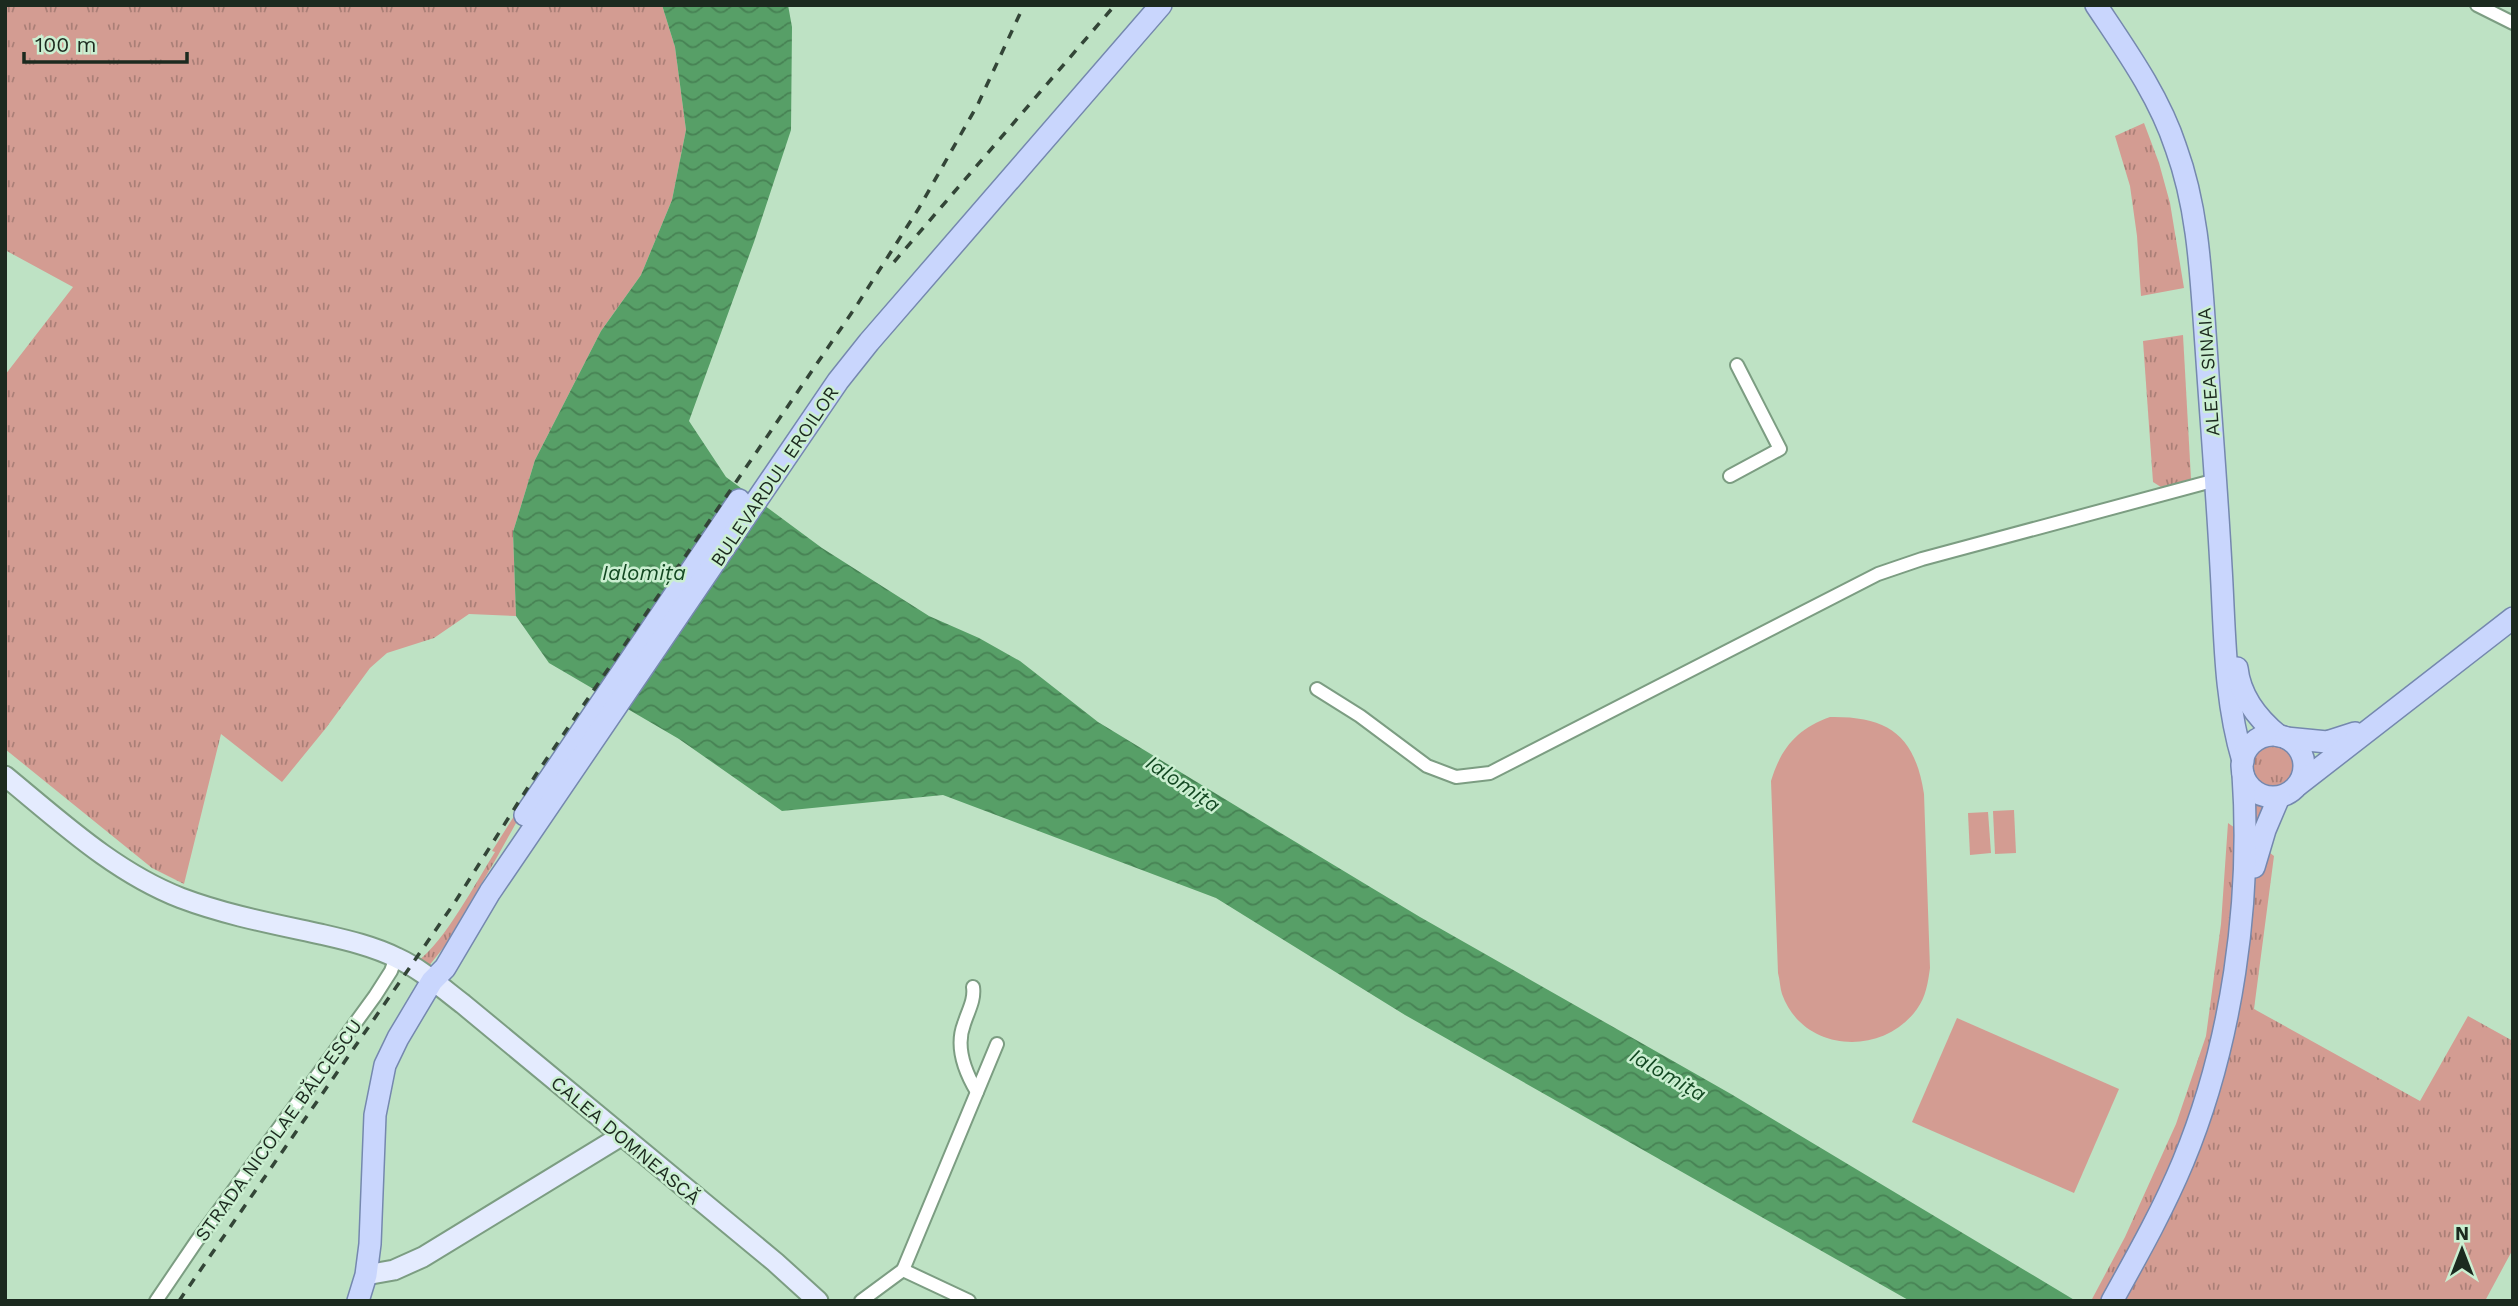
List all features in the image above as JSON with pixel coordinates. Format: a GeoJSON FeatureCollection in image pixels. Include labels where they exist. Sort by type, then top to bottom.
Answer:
{"type":"FeatureCollection","features":[{"type":"Feature","properties":{"kind":"main road","name":"BULEVARDUL EROILOR"},"geometry":{"type":"LineString","coordinates":[[358,1301],[366,1275],[371,1232],[375,1115],[381,1076],[398,1038],[432,981],[436,964],[449,941],[794,432],[828,374],[1147,5]]}},
{"type":"Feature","properties":{"kind":"main road","name":"BULEVARDUL EROILOR"},"geometry":{"type":"LineString","coordinates":[[794,432],[1161,5]]}},
{"type":"Feature","properties":{"kind":"main road","name":"ALEEA SINAIA"},"geometry":{"type":"LineString","coordinates":[[2096,5],[2158,105],[2176,145],[2187,183],[2197,239],[2216,480],[2226,664],[2234,727],[2243,768],[2247,841],[2242,914]]}},
{"type":"Feature","properties":{"kind":"main road","name":"ALEEA SINAIA"},"geometry":{"type":"LineString","coordinates":[[2108,5],[2178,127],[2190,162],[2201,208],[2227,479],[2237,668],[2241,688],[2262,720],[2282,737],[2294,743],[2303,759],[2304,768],[2298,785]]}},
{"type":"Feature","properties":{"kind":"main road"},"geometry":{"type":"LineString","coordinates":[[2370,727],[2348,737],[2327,742],[2282,737],[2260,739],[2252,744],[2243,768],[2247,783],[2261,795],[2279,797],[2292,791],[2370,727],[2513,618]]}},
{"type":"Feature","properties":{"kind":"main road"},"geometry":{"type":"LineString","coordinates":[[5,776],[108,858],[144,881],[208,907],[366,946],[396,957],[432,981]]}},
{"type":"Feature","properties":{"kind":"main road"},"geometry":{"type":"LineString","coordinates":[[2112,1301],[2172,1186],[2206,1097],[2225,1015],[2242,914],[2260,844],[2279,797]]}},
{"type":"Feature","properties":{"kind":"main road","name":"CALEA DOMNEASCĂ"},"geometry":{"type":"LineString","coordinates":[[432,981],[457,1012],[775,1262],[817,1301]]}},
{"type":"Feature","properties":{"kind":"main road","name":"CALEA DOMNEASCĂ"},"geometry":{"type":"LineString","coordinates":[[432,981],[806,1301]]}},
{"type":"Feature","properties":{"kind":"main road"},"geometry":{"type":"LineString","coordinates":[[366,1275],[394,1270],[423,1257],[617,1139]]}},
{"type":"Feature","properties":{"kind":"street"},"geometry":{"type":"LineString","coordinates":[[2477,5],[2513,23]]}},
{"type":"Feature","properties":{"kind":"street"},"geometry":{"type":"LineString","coordinates":[[1730,476],[1780,449],[1737,366]]}},
{"type":"Feature","properties":{"kind":"street"},"geometry":{"type":"LineString","coordinates":[[1317,689],[1371,724],[1427,766],[1456,777],[1490,773],[1878,574],[1922,559],[2216,480]]}},
{"type":"Feature","properties":{"kind":"street","name":"STRADA NICOLAE BĂLCESCU"},"geometry":{"type":"LineString","coordinates":[[156,1301],[375,996],[391,971],[396,957]]}},
{"type":"Feature","properties":{"kind":"street"},"geometry":{"type":"LineString","coordinates":[[973,987],[975,996],[959,1036],[962,1059],[976,1092]]}},
{"type":"Feature","properties":{"kind":"street"},"geometry":{"type":"LineString","coordinates":[[861,1301],[903,1270],[997,1044]]}},
{"type":"Feature","properties":{"kind":"street"},"geometry":{"type":"LineString","coordinates":[[903,1270],[968,1301]]}},
{"type":"Feature","properties":{"kind":"green space"},"geometry":{"type":"Polygon","coordinates":[[[5,5],[662,5],[675,47],[686,130],[672,200],[641,275],[601,331],[535,460],[513,532],[516,616],[469,614],[434,638],[387,653],[370,668],[282,782],[221,734],[184,884],[152,868],[5,749],[5,375],[73,287],[5,250],[5,5]]]}},
{"type":"Feature","properties":{"kind":"green space"},"geometry":{"type":"Polygon","coordinates":[[[2144,123],[2170,203],[2184,288],[2141,296],[2130,186],[2115,136],[2144,123]]]}},
{"type":"Feature","properties":{"kind":"green space"},"geometry":{"type":"Polygon","coordinates":[[[2183,335],[2191,479],[2161,487],[2153,482],[2143,341],[2183,335]]]}},
{"type":"Feature","properties":{"kind":"green space"},"geometry":{"type":"Polygon","coordinates":[[[1830,717],[1868,720],[1895,733],[1906,743],[1914,757],[1924,794],[1930,968],[1926,989],[1917,1009],[1902,1025],[1885,1035],[1865,1041],[1845,1042],[1825,1037],[1807,1028],[1792,1014],[1782,994],[1778,973],[1771,781],[1785,749],[1792,741],[1808,727],[1830,717]]]}},
{"type":"Feature","properties":{"kind":"green space"},"geometry":{"type":"Polygon","coordinates":[[[2273,743],[2289,750],[2296,766],[2289,782],[2273,789],[2257,782],[2250,766],[2257,750],[2273,743]]]}},
{"type":"Feature","properties":{"kind":"green space"},"geometry":{"type":"Polygon","coordinates":[[[535,783],[531,796],[444,947],[428,967],[418,961],[439,940],[460,910],[495,852],[492,851],[535,783]]]}},
{"type":"Feature","properties":{"kind":"green space"},"geometry":{"type":"Polygon","coordinates":[[[2251,801],[2266,807],[2257,843],[2274,856],[2254,1009],[2420,1101],[2468,1016],[2513,1041],[2513,1249],[2485,1301],[2091,1301],[2125,1237],[2176,1124],[2206,1036],[2221,924],[2228,823],[2249,838],[2251,801]]]}},
{"type":"Feature","properties":{"kind":"green space"},"geometry":{"type":"Polygon","coordinates":[[[2014,810],[2016,853],[1995,854],[1993,811],[2014,810]]]}},
{"type":"Feature","properties":{"kind":"green space"},"geometry":{"type":"Polygon","coordinates":[[[1988,812],[1991,853],[1970,855],[1968,813],[1988,812]]]}},
{"type":"Feature","properties":{"kind":"green space"},"geometry":{"type":"Polygon","coordinates":[[[1957,1018],[2119,1089],[2074,1193],[1912,1122],[1957,1018]]]}},
{"type":"Feature","properties":{"kind":"water","name":"Ialomița"},"geometry":{"type":"Polygon","coordinates":[[[662,5],[788,5],[792,27],[791,130],[754,242],[689,421],[726,477],[822,548],[929,616],[979,638],[1020,661],[1098,722],[1420,917],[1731,1094],[2076,1301],[1910,1301],[1405,1015],[1216,898],[943,795],[782,811],[679,739],[549,663],[516,616],[513,532],[535,460],[601,331],[641,275],[672,200],[686,130],[675,47],[662,5]]]}},
{"type":"Feature","properties":{"kind":"railway"},"geometry":{"type":"LineString","coordinates":[[179,1301],[455,902],[537,773],[857,305],[919,208],[978,104],[1024,5]]}},
{"type":"Feature","properties":{"kind":"railway"},"geometry":{"type":"LineString","coordinates":[[894,262],[1115,5]]}}]}
